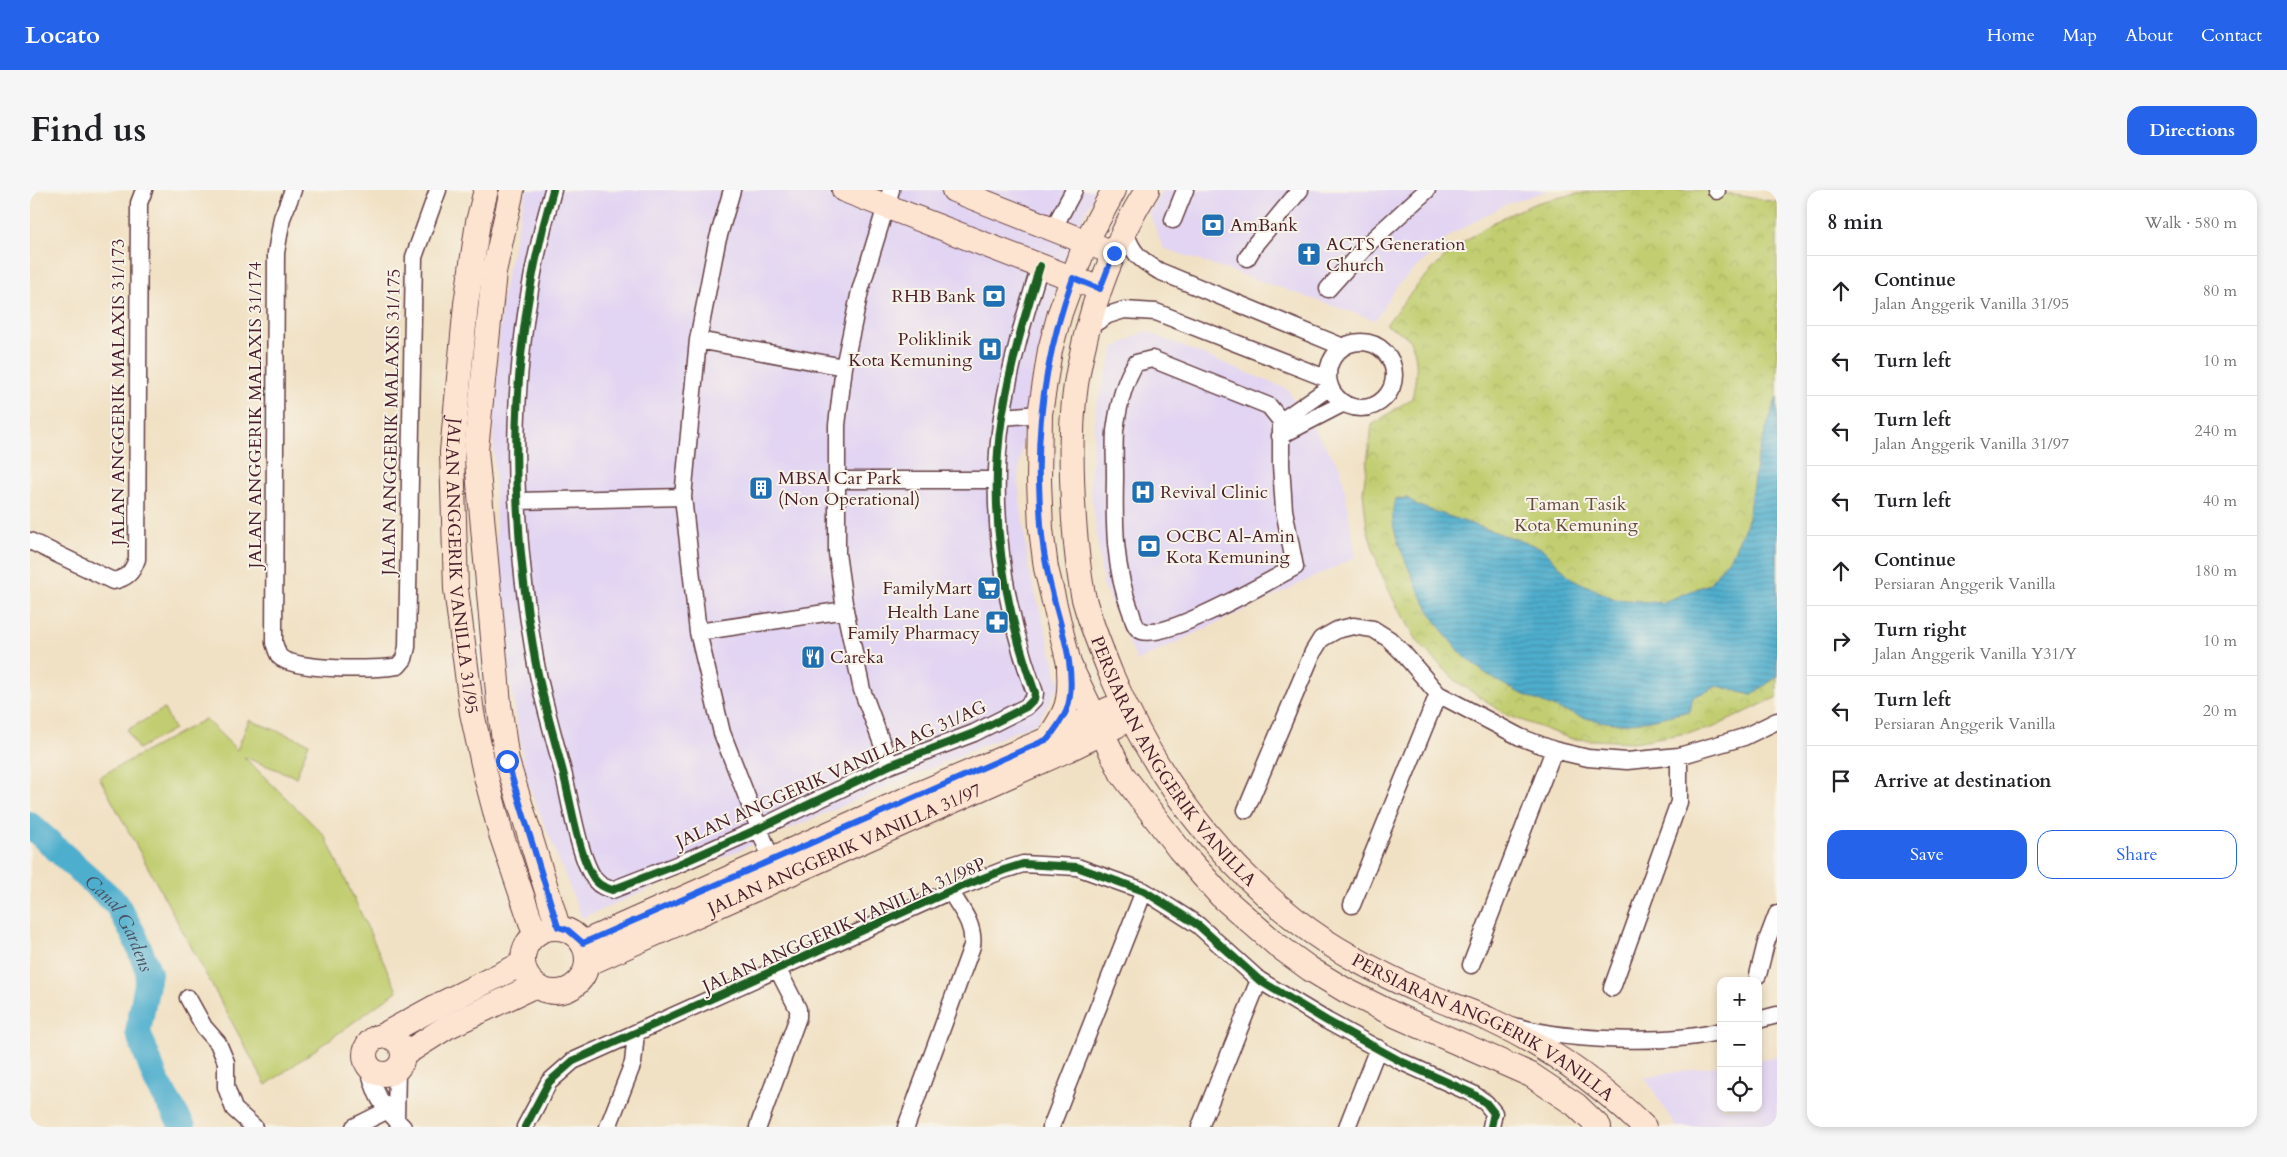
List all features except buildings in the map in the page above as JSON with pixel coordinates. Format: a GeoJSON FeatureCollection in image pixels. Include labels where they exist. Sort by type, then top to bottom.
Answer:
{"type":"FeatureCollection","features":[{"type":"Feature","properties":{"kind":"street","name":"JALAN ANGGERIK MALAXIS 31/173"},"geometry":{"type":"LineString","coordinates":[[30,541],[113,581],[123,579],[132,572],[137,560],[138,203],[144,190]]}},
{"type":"Feature","properties":{"kind":"street","name":"JALAN ANGGERIK MALAXIS 31/174"},"geometry":{"type":"LineString","coordinates":[[293,190],[282,218],[276,253],[274,643],[280,656],[293,664],[309,666],[386,668],[398,666],[404,659]]}},
{"type":"Feature","properties":{"kind":"street","name":"JALAN ANGGERIK MALAXIS 31/175"},"geometry":{"type":"LineString","coordinates":[[404,659],[407,648],[414,257],[438,190]]}},
{"type":"Feature","properties":{"kind":"street","name":"JALAN ANGGERIK VANILLA 31/95"},"geometry":{"type":"LineString","coordinates":[[486,190],[478,222],[466,304],[452,452],[456,589],[472,713],[483,765],[501,834],[535,934]]}},
{"type":"Feature","properties":{"kind":"street","name":"JALAN ANGGERIK VANILLA 31/95"},"geometry":{"type":"LineString","coordinates":[[512,190],[494,272],[476,450],[499,704],[507,761],[558,927]]}},
{"type":"Feature","properties":{"kind":"street"},"geometry":{"type":"LineString","coordinates":[[553,190],[530,282],[522,339],[515,420],[517,502],[683,497]]}},
{"type":"Feature","properties":{"kind":"street"},"geometry":{"type":"LineString","coordinates":[[732,190],[717,242],[698,340],[683,497],[698,632],[722,733],[771,859]]}},
{"type":"Feature","properties":{"kind":"street"},"geometry":{"type":"LineString","coordinates":[[844,190],[888,198],[1040,266],[1100,289]]}},
{"type":"Feature","properties":{"kind":"street"},"geometry":{"type":"LineString","coordinates":[[954,190],[1114,253]]}},
{"type":"Feature","properties":{"kind":"street"},"geometry":{"type":"LineString","coordinates":[[1053,229],[1074,190]]}},
{"type":"Feature","properties":{"kind":"street","name":"PERSIARAN ANGGERIK VANILLA"},"geometry":{"type":"LineString","coordinates":[[1114,190],[1086,242],[1060,313],[1050,350],[1040,414],[1039,481],[1046,568],[1069,664],[1122,774],[1179,849],[1222,896],[1278,945],[1310,969],[1397,1016],[1531,1075],[1576,1105],[1599,1127]]}},
{"type":"Feature","properties":{"kind":"street","name":"PERSIARAN ANGGERIK VANILLA"},"geometry":{"type":"LineString","coordinates":[[1147,190],[1114,253],[1100,289],[1078,368],[1073,421],[1073,500],[1077,553],[1084,598],[1099,644],[1127,710],[1161,771],[1183,805],[1206,833],[1261,890],[1298,922],[1362,962],[1424,993],[1487,1019],[1553,1055],[1586,1079],[1644,1127]]}},
{"type":"Feature","properties":{"kind":"street"},"geometry":{"type":"LineString","coordinates":[[1173,220],[1185,190]]}},
{"type":"Feature","properties":{"kind":"street"},"geometry":{"type":"LineString","coordinates":[[1247,258],[1256,243],[1300,190]]}},
{"type":"Feature","properties":{"kind":"street"},"geometry":{"type":"LineString","coordinates":[[1328,289],[1377,235],[1427,190]]}},
{"type":"Feature","properties":{"kind":"street"},"geometry":{"type":"LineString","coordinates":[[888,198],[860,291],[844,367],[837,425],[837,553],[845,610],[862,690],[890,765]]}},
{"type":"Feature","properties":{"kind":"street"},"geometry":{"type":"LineString","coordinates":[[1126,232],[1132,249],[1140,259],[1159,271],[1343,347]]}},
{"type":"Feature","properties":{"kind":"street"},"geometry":{"type":"LineString","coordinates":[[838,480],[997,480],[1002,417],[1018,339],[1040,266]]}},
{"type":"Feature","properties":{"kind":"street"},"geometry":{"type":"LineString","coordinates":[[1089,327],[1108,315],[1124,310],[1156,312],[1329,383],[1344,403],[1357,408],[1374,406],[1389,392],[1394,376],[1392,362],[1387,354],[1374,344],[1358,342],[1343,347],[1331,361],[1329,383],[1281,428],[1284,510],[1295,567],[1222,606],[1156,632],[1142,631],[1136,626],[1126,600],[1117,560],[1114,511],[1116,431],[1126,378],[1131,370],[1136,363],[1152,359],[1269,406],[1281,428]]}},
{"type":"Feature","properties":{"kind":"street"},"geometry":{"type":"LineString","coordinates":[[698,340],[844,367]]}},
{"type":"Feature","properties":{"kind":"street"},"geometry":{"type":"LineString","coordinates":[[1281,428],[1344,403]]}},
{"type":"Feature","properties":{"kind":"street"},"geometry":{"type":"LineString","coordinates":[[1002,417],[1040,414]]}},
{"type":"Feature","properties":{"kind":"street","name":"JALAN ANGGERIK VANILLA AG 31/AG"},"geometry":{"type":"LineString","coordinates":[[517,502],[535,660],[584,854],[594,879],[600,885],[612,890],[679,864],[758,829],[890,765],[974,733],[1026,707],[1034,699],[1035,693],[1017,642],[1000,550],[997,480]]}},
{"type":"Feature","properties":{"kind":"street"},"geometry":{"type":"LineString","coordinates":[[698,632],[845,610]]}},
{"type":"Feature","properties":{"kind":"street"},"geometry":{"type":"LineString","coordinates":[[1246,810],[1313,652],[1321,639],[1337,630],[1353,626],[1374,629],[1388,639],[1403,653],[1438,694],[1520,736],[1554,750],[1588,758],[1627,762],[1679,756],[1744,737],[1777,721]]}},
{"type":"Feature","properties":{"kind":"street"},"geometry":{"type":"LineString","coordinates":[[1069,664],[1070,687],[1058,744],[1096,757],[1122,774]]}},
{"type":"Feature","properties":{"kind":"street"},"geometry":{"type":"LineString","coordinates":[[1352,905],[1438,694]]}},
{"type":"Feature","properties":{"kind":"street","name":"JALAN ANGGERIK VANILLA 31/97"},"geometry":{"type":"LineString","coordinates":[[585,953],[1058,744],[1127,710]]}},
{"type":"Feature","properties":{"kind":"street","name":"JALAN ANGGERIK VANILLA 31/97"},"geometry":{"type":"LineString","coordinates":[[585,953],[771,859],[1058,744]]}},
{"type":"Feature","properties":{"kind":"street"},"geometry":{"type":"LineString","coordinates":[[1471,966],[1554,750]]}},
{"type":"Feature","properties":{"kind":"street"},"geometry":{"type":"LineString","coordinates":[[1612,988],[1679,802],[1679,756]]}},
{"type":"Feature","properties":{"kind":"street","name":"JALAN ANGGERIK VANILLA 31/98P"},"geometry":{"type":"LineString","coordinates":[[525,1127],[549,1082],[573,1061],[950,891],[1023,864],[1077,867],[1144,891],[1198,925],[1259,980],[1327,1021],[1486,1102],[1494,1113],[1491,1127]]}},
{"type":"Feature","properties":{"kind":"street"},"geometry":{"type":"LineString","coordinates":[[906,1127],[972,946],[973,936],[970,924],[950,891]]}},
{"type":"Feature","properties":{"kind":"street"},"geometry":{"type":"LineString","coordinates":[[1051,1127],[1144,891]]}},
{"type":"Feature","properties":{"kind":"street"},"geometry":{"type":"LineString","coordinates":[[1758,975],[1766,943],[1777,914]]}},
{"type":"Feature","properties":{"kind":"street"},"geometry":{"type":"LineString","coordinates":[[558,927],[568,930],[585,953],[585,973],[579,982],[562,992],[543,991],[534,986],[529,980],[522,964],[525,947],[535,934],[542,930],[558,927]]}},
{"type":"Feature","properties":{"kind":"street"},"geometry":{"type":"LineString","coordinates":[[380,1037],[435,1007],[522,964]]}},
{"type":"Feature","properties":{"kind":"street"},"geometry":{"type":"LineString","coordinates":[[758,1127],[798,1017],[798,1009],[778,970]]}},
{"type":"Feature","properties":{"kind":"street"},"geometry":{"type":"LineString","coordinates":[[1200,1127],[1259,980]]}},
{"type":"Feature","properties":{"kind":"street"},"geometry":{"type":"LineString","coordinates":[[368,1066],[372,1071],[385,1074],[447,1027],[534,986]]}},
{"type":"Feature","properties":{"kind":"street"},"geometry":{"type":"LineString","coordinates":[[188,998],[204,1027],[218,1043],[226,1062],[226,1088],[234,1109],[254,1127]]}},
{"type":"Feature","properties":{"kind":"street"},"geometry":{"type":"LineString","coordinates":[[1762,1019],[1777,1015]]}},
{"type":"Feature","properties":{"kind":"street"},"geometry":{"type":"LineString","coordinates":[[1487,1019],[1537,1032],[1585,1037],[1662,1038],[1717,1031]]}},
{"type":"Feature","properties":{"kind":"street"},"geometry":{"type":"LineString","coordinates":[[608,1127],[633,1062],[636,1033]]}},
{"type":"Feature","properties":{"kind":"street"},"geometry":{"type":"LineString","coordinates":[[386,1036],[400,1045],[395,1119],[376,1093],[366,1060],[367,1048],[374,1039],[386,1036]]}},
{"type":"Feature","properties":{"kind":"street"},"geometry":{"type":"LineString","coordinates":[[1347,1127],[1378,1048]]}},
{"type":"Feature","properties":{"kind":"street"},"geometry":{"type":"LineString","coordinates":[[354,1127],[395,1119]]}},
{"type":"Feature","properties":{"kind":"shaded area"},"geometry":{"type":"Polygon","coordinates":[[[526,190],[1098,190],[1083,216],[1056,289],[1028,389],[1018,482],[1029,570],[1060,684],[1037,722],[582,918],[527,781],[510,680],[497,548],[493,417],[503,292],[526,190]]]}},
{"type":"Feature","properties":{"kind":"shaded area"},"geometry":{"type":"Polygon","coordinates":[[[1164,190],[1550,190],[1506,204],[1452,234],[1398,285],[1375,320],[1163,248],[1149,212],[1164,190]]]}},
{"type":"Feature","properties":{"kind":"shaded area"},"geometry":{"type":"Polygon","coordinates":[[[1145,331],[1287,389],[1341,469],[1356,557],[1137,661],[1103,584],[1090,481],[1097,402],[1115,348],[1145,331]]]}},
{"type":"Feature","properties":{"kind":"shaded area"},"geometry":{"type":"Polygon","coordinates":[[[1777,1056],[1777,1127],[1676,1127],[1645,1077],[1717,1066],[1717,1112],[1762,1112],[1762,1059],[1777,1056]]]}},
{"type":"Feature","properties":{"kind":"green space","name":"Taman Tasik Kota Kemuning"},"geometry":{"type":"Polygon","coordinates":[[[1598,190],[1704,190],[1777,202],[1777,697],[1710,729],[1634,742],[1572,739],[1507,715],[1456,681],[1418,642],[1394,601],[1379,568],[1367,528],[1363,492],[1372,425],[1412,398],[1416,375],[1414,351],[1407,337],[1386,325],[1401,305],[1432,269],[1486,227],[1539,202],[1598,190]]]}},
{"type":"Feature","properties":{"kind":"green space"},"geometry":{"type":"Polygon","coordinates":[[[164,709],[174,729],[138,749],[127,730],[164,709]]]}},
{"type":"Feature","properties":{"kind":"green space"},"geometry":{"type":"Polygon","coordinates":[[[205,719],[237,750],[249,720],[309,743],[296,777],[244,757],[325,836],[397,991],[266,1085],[99,777],[205,719]]]}},
{"type":"Feature","properties":{"kind":"water"},"geometry":{"type":"Polygon","coordinates":[[[1777,396],[1777,677],[1751,695],[1718,686],[1693,697],[1690,711],[1630,723],[1610,723],[1590,719],[1553,707],[1501,683],[1463,655],[1434,618],[1408,567],[1395,533],[1393,507],[1396,499],[1407,498],[1419,506],[1542,548],[1571,578],[1615,599],[1661,603],[1709,584],[1732,555],[1747,523],[1757,458],[1777,396]]]}},
{"type":"Feature","properties":{"kind":"waterway","name":"Canal Gardens"},"geometry":{"type":"LineString","coordinates":[[30,825],[116,903],[134,935],[149,973],[138,1032],[156,1080],[183,1127]]}},
{"type":"Feature","properties":{"kind":"cycle path"},"geometry":{"type":"LineString","coordinates":[[553,190],[538,248],[527,306],[520,365],[517,423],[517,482],[520,540],[526,600],[535,659],[577,833],[590,872],[599,884],[612,890],[679,864],[758,829],[890,765],[974,733],[1026,707],[1034,699],[1035,693],[1014,626],[1007,591],[1001,556],[997,486],[998,451],[1005,398],[1018,340],[1040,266]]}},
{"type":"Feature","properties":{"kind":"cycle path"},"geometry":{"type":"LineString","coordinates":[[525,1127],[549,1082],[573,1061],[950,891],[1023,864],[1077,867],[1144,891],[1198,925],[1259,980],[1327,1021],[1400,1061],[1473,1094],[1486,1103],[1494,1113],[1491,1127]]}},
{"type":"Feature","properties":{"kind":"place","name":"AmBank"},"geometry":{"type":"Point","coordinates":[1213,225]}},
{"type":"Feature","properties":{"kind":"place","name":"ACTS Generation Church"},"geometry":{"type":"Point","coordinates":[1309,254]}},
{"type":"Feature","properties":{"kind":"place","name":"RHB Bank"},"geometry":{"type":"Point","coordinates":[994,296]}},
{"type":"Feature","properties":{"kind":"place","name":"Poliklinik Kota Kemuning"},"geometry":{"type":"Point","coordinates":[990,349]}},
{"type":"Feature","properties":{"kind":"place","name":"MBSA Car Park (Non Operational)"},"geometry":{"type":"Point","coordinates":[761,488]}},
{"type":"Feature","properties":{"kind":"place","name":"Revival Clinic"},"geometry":{"type":"Point","coordinates":[1143,492]}},
{"type":"Feature","properties":{"kind":"place","name":"OCBC Al-Amin Kota Kemuning"},"geometry":{"type":"Point","coordinates":[1149,546]}},
{"type":"Feature","properties":{"kind":"place","name":"FamilyMart"},"geometry":{"type":"Point","coordinates":[989,588]}},
{"type":"Feature","properties":{"kind":"place","name":"Health Lane Family Pharmacy"},"geometry":{"type":"Point","coordinates":[997,622]}},
{"type":"Feature","properties":{"kind":"place","name":"Careka"},"geometry":{"type":"Point","coordinates":[813,657]}},
{"type":"Feature","properties":{"kind":"route"},"geometry":{"type":"LineString","coordinates":[[507,761],[531,833],[558,927],[576,935],[583,943],[909,798],[1048,739],[1067,708],[1070,687],[1069,664],[1046,568],[1039,481],[1040,414],[1050,350],[1060,313],[1073,278],[1100,289],[1114,253]]}}]}
